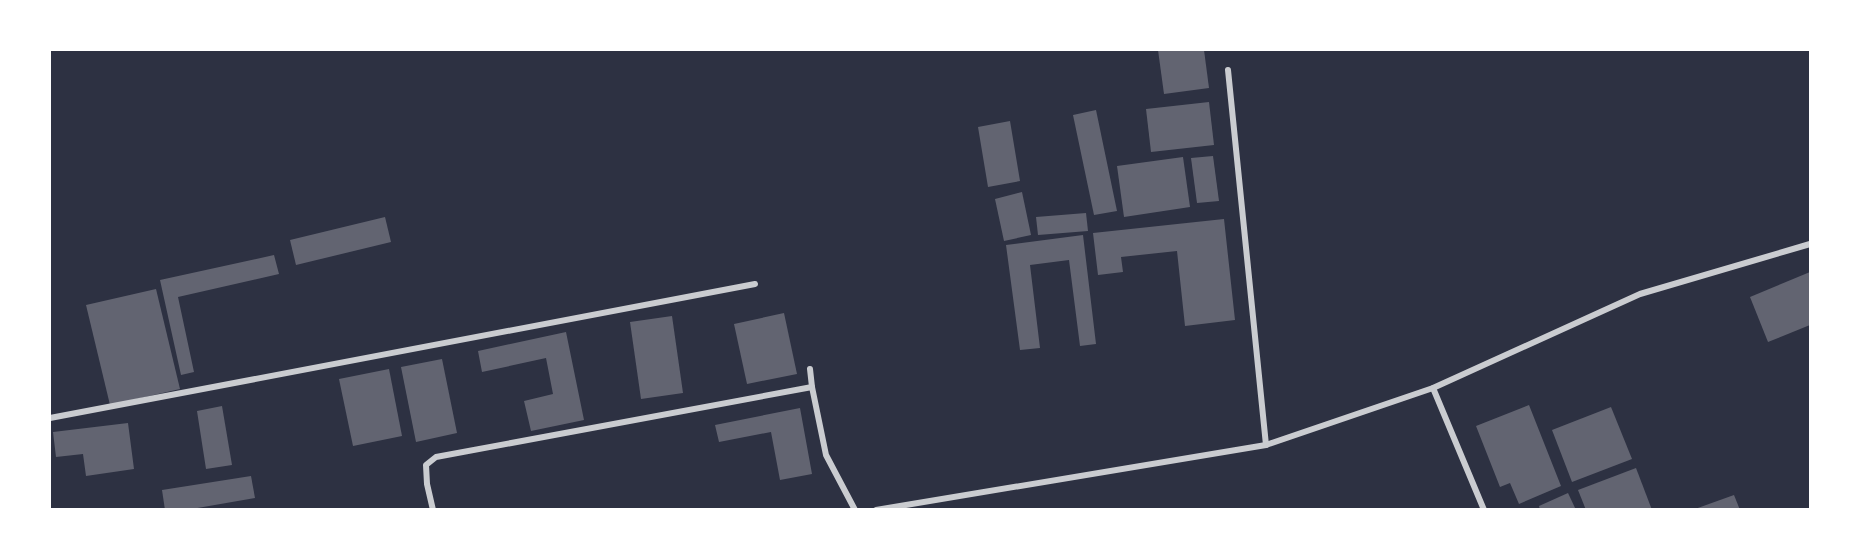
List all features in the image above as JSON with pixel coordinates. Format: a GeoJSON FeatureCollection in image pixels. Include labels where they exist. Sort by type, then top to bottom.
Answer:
{"type":"FeatureCollection","features":[{"type":"Feature","properties":{"kind":"street"},"geometry":{"type":"LineString","coordinates":[[1228,70],[1266,445]]}},
{"type":"Feature","properties":{"kind":"street"},"geometry":{"type":"LineString","coordinates":[[876,510],[1266,445],[1433,388],[1640,294],[1810,244]]}},
{"type":"Feature","properties":{"kind":"street"},"geometry":{"type":"LineString","coordinates":[[50,418],[755,284]]}},
{"type":"Feature","properties":{"kind":"street"},"geometry":{"type":"LineString","coordinates":[[810,369],[826,455],[855,510]]}},
{"type":"Feature","properties":{"kind":"street"},"geometry":{"type":"LineString","coordinates":[[433,510],[427,484],[426,465],[436,457],[812,387]]}},
{"type":"Feature","properties":{"kind":"street"},"geometry":{"type":"LineString","coordinates":[[1433,388],[1484,510]]}},
{"type":"Feature","properties":{"kind":"building"},"geometry":{"type":"Polygon","coordinates":[[[1158,50],[1204,50],[1209,88],[1164,94],[1158,50]]]}},
{"type":"Feature","properties":{"kind":"building"},"geometry":{"type":"Polygon","coordinates":[[[1209,102],[1214,145],[1151,152],[1146,109],[1209,102]]]}},
{"type":"Feature","properties":{"kind":"building"},"geometry":{"type":"Polygon","coordinates":[[[1096,110],[1117,211],[1094,215],[1073,115],[1096,110]]]}},
{"type":"Feature","properties":{"kind":"building"},"geometry":{"type":"Polygon","coordinates":[[[1010,121],[1020,181],[988,187],[978,127],[1010,121]]]}},
{"type":"Feature","properties":{"kind":"building"},"geometry":{"type":"Polygon","coordinates":[[[1213,156],[1219,201],[1197,203],[1191,158],[1213,156]]]}},
{"type":"Feature","properties":{"kind":"building"},"geometry":{"type":"Polygon","coordinates":[[[1183,157],[1190,207],[1124,217],[1117,166],[1183,157]]]}},
{"type":"Feature","properties":{"kind":"building"},"geometry":{"type":"Polygon","coordinates":[[[1022,192],[1031,235],[1004,241],[995,199],[1022,192]]]}},
{"type":"Feature","properties":{"kind":"building"},"geometry":{"type":"Polygon","coordinates":[[[1086,213],[1088,231],[1038,235],[1036,217],[1086,213]]]}},
{"type":"Feature","properties":{"kind":"building"},"geometry":{"type":"Polygon","coordinates":[[[385,217],[391,242],[296,265],[290,240],[385,217]]]}},
{"type":"Feature","properties":{"kind":"building"},"geometry":{"type":"Polygon","coordinates":[[[1224,219],[1235,320],[1185,326],[1177,251],[1121,257],[1123,272],[1098,275],[1093,233],[1224,219]]]}},
{"type":"Feature","properties":{"kind":"building"},"geometry":{"type":"Polygon","coordinates":[[[1083,235],[1096,344],[1080,346],[1069,260],[1030,265],[1040,348],[1020,350],[1006,245],[1083,235]]]}},
{"type":"Feature","properties":{"kind":"building"},"geometry":{"type":"Polygon","coordinates":[[[274,255],[279,274],[178,297],[194,372],[181,375],[160,280],[274,255]]]}},
{"type":"Feature","properties":{"kind":"building"},"geometry":{"type":"Polygon","coordinates":[[[1810,272],[1810,325],[1768,342],[1750,297],[1810,272]]]}},
{"type":"Feature","properties":{"kind":"building"},"geometry":{"type":"Polygon","coordinates":[[[156,289],[180,389],[110,405],[86,305],[156,289]]]}},
{"type":"Feature","properties":{"kind":"building"},"geometry":{"type":"Polygon","coordinates":[[[784,313],[797,374],[747,384],[734,324],[784,313]]]}},
{"type":"Feature","properties":{"kind":"building"},"geometry":{"type":"Polygon","coordinates":[[[672,316],[683,393],[641,399],[630,322],[672,316]]]}},
{"type":"Feature","properties":{"kind":"building"},"geometry":{"type":"Polygon","coordinates":[[[566,332],[584,420],[531,431],[524,401],[553,394],[546,358],[482,372],[478,351],[566,332]]]}},
{"type":"Feature","properties":{"kind":"building"},"geometry":{"type":"Polygon","coordinates":[[[442,359],[457,433],[416,442],[401,367],[442,359]]]}},
{"type":"Feature","properties":{"kind":"building"},"geometry":{"type":"Polygon","coordinates":[[[389,369],[402,436],[353,446],[339,379],[389,369]]]}},
{"type":"Feature","properties":{"kind":"building"},"geometry":{"type":"Polygon","coordinates":[[[1529,405],[1561,486],[1519,504],[1510,483],[1500,487],[1476,426],[1529,405]]]}},
{"type":"Feature","properties":{"kind":"building"},"geometry":{"type":"Polygon","coordinates":[[[222,406],[232,465],[206,469],[197,411],[222,406]]]}},
{"type":"Feature","properties":{"kind":"building"},"geometry":{"type":"Polygon","coordinates":[[[1611,407],[1632,459],[1572,482],[1552,430],[1611,407]]]}},
{"type":"Feature","properties":{"kind":"building"},"geometry":{"type":"Polygon","coordinates":[[[800,408],[812,474],[780,480],[771,432],[719,442],[715,425],[800,408]]]}},
{"type":"Feature","properties":{"kind":"building"},"geometry":{"type":"Polygon","coordinates":[[[128,423],[134,469],[86,476],[83,454],[56,457],[53,432],[128,423]]]}},
{"type":"Feature","properties":{"kind":"building"},"geometry":{"type":"Polygon","coordinates":[[[1636,468],[1652,510],[1586,510],[1578,490],[1636,468]]]}},
{"type":"Feature","properties":{"kind":"building"},"geometry":{"type":"Polygon","coordinates":[[[251,476],[255,498],[186,510],[165,510],[162,490],[251,476]]]}},
{"type":"Feature","properties":{"kind":"building"},"geometry":{"type":"Polygon","coordinates":[[[1568,493],[1576,510],[1540,510],[1539,506],[1568,493]]]}},
{"type":"Feature","properties":{"kind":"building"},"geometry":{"type":"Polygon","coordinates":[[[1734,495],[1740,510],[1695,510],[1695,509],[1734,495]]]}}]}
